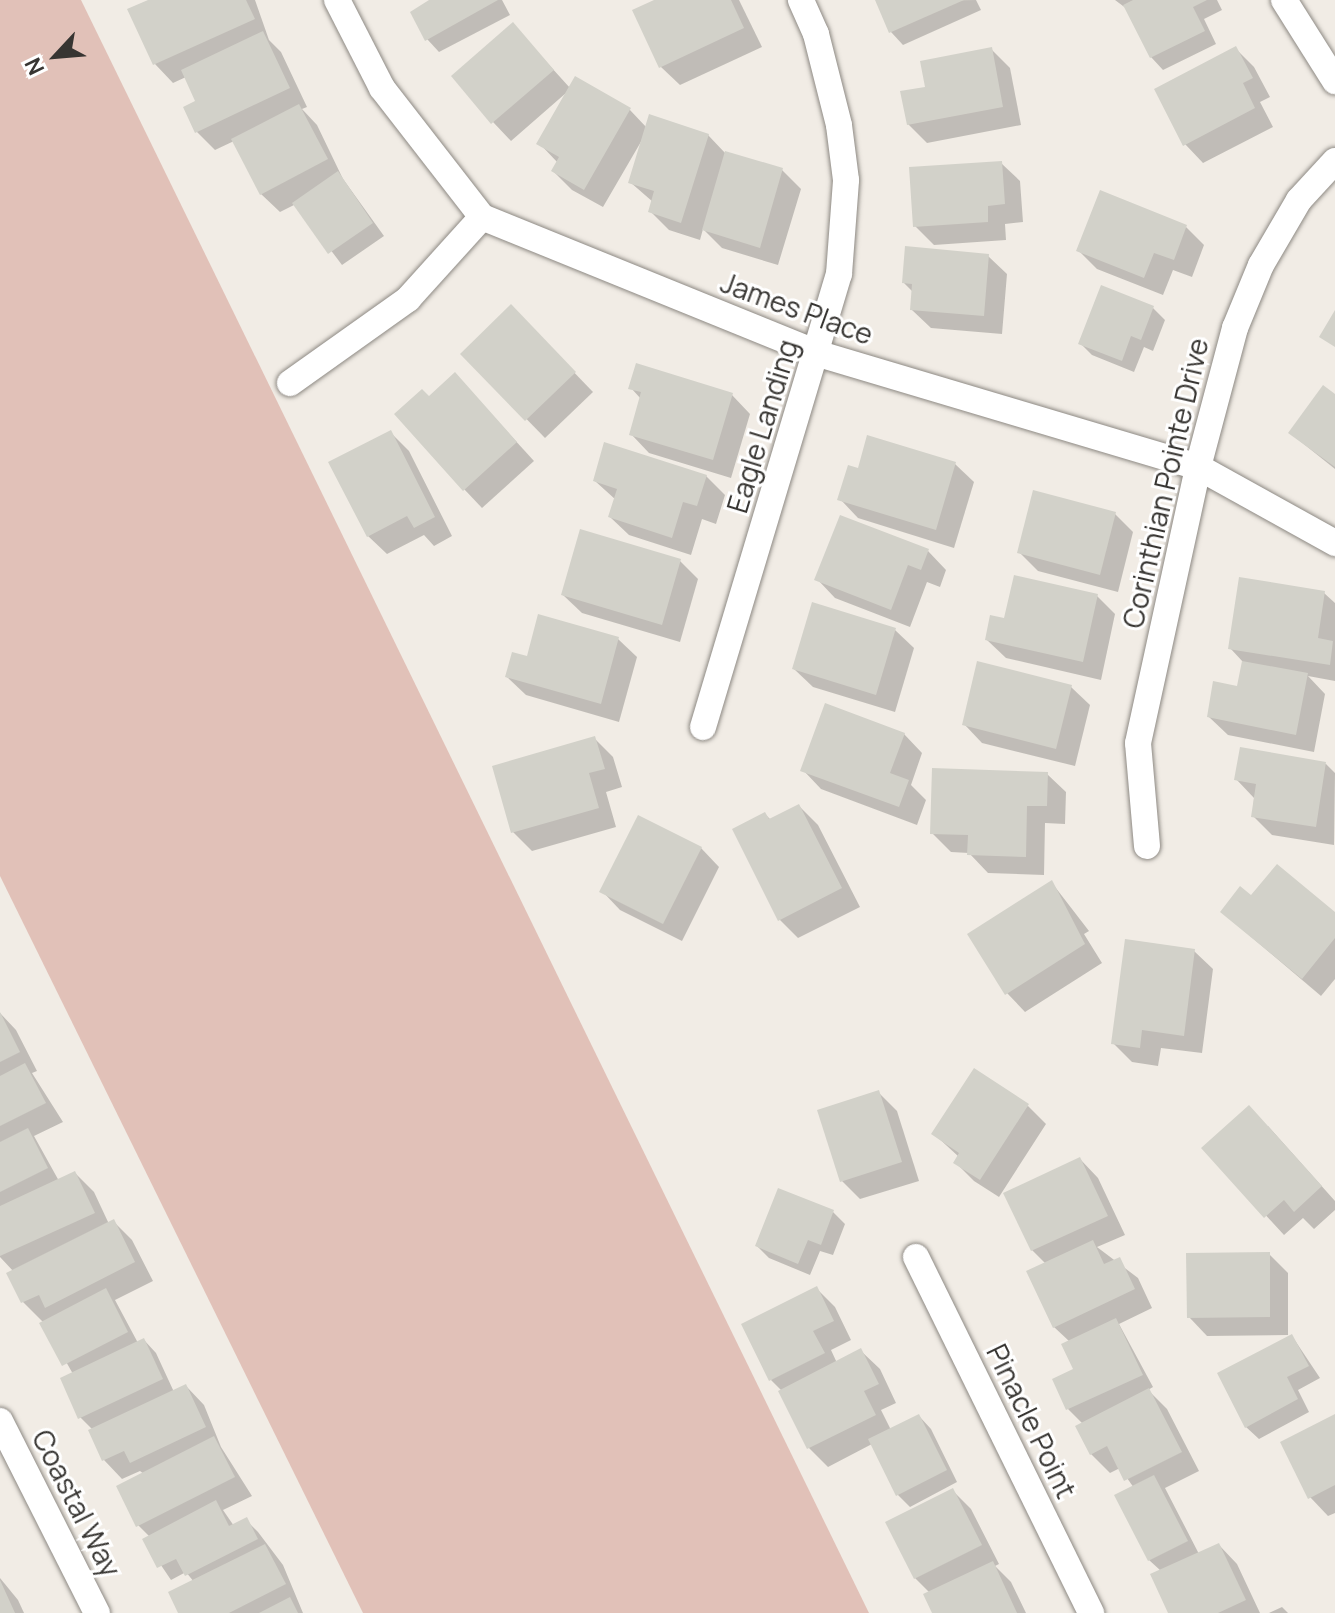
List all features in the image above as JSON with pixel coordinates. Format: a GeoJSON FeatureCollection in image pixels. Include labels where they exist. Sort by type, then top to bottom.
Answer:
{"type":"FeatureCollection","features":[{"type":"Feature","properties":{"kind":"street"},"geometry":{"type":"LineString","coordinates":[[290,383],[408,299],[482,217],[382,88],[337,0]]}},
{"type":"Feature","properties":{"kind":"street","name":"Eagle Landing"},"geometry":{"type":"LineString","coordinates":[[703,727],[819,354],[839,274],[846,180],[839,125],[816,34],[801,0]]}},
{"type":"Feature","properties":{"kind":"street"},"geometry":{"type":"LineString","coordinates":[[1284,0],[1335,81]]}},
{"type":"Feature","properties":{"kind":"street","name":"Corinthian Pointe Drive"},"geometry":{"type":"LineString","coordinates":[[1147,846],[1138,743],[1198,467],[1235,328],[1261,265],[1299,200],[1335,161]]}},
{"type":"Feature","properties":{"kind":"street","name":"James Place"},"geometry":{"type":"LineString","coordinates":[[482,217],[819,354],[1198,467],[1335,543]]}},
{"type":"Feature","properties":{"kind":"street","name":"Pinacle Point"},"geometry":{"type":"LineString","coordinates":[[916,1257],[1091,1613]]}},
{"type":"Feature","properties":{"kind":"street","name":"Coastal Way"},"geometry":{"type":"LineString","coordinates":[[0,1421],[97,1613]]}},
{"type":"Feature","properties":{"kind":"shaded area"},"geometry":{"type":"Polygon","coordinates":[[[0,0],[81,0],[869,1613],[363,1613],[0,876],[0,0]]]}},
{"type":"Feature","properties":{"kind":"building"},"geometry":{"type":"Polygon","coordinates":[[[148,0],[246,0],[255,19],[153,65],[127,9],[148,0]]]}},
{"type":"Feature","properties":{"kind":"building"},"geometry":{"type":"Polygon","coordinates":[[[429,0],[498,0],[425,41],[410,12],[429,0]]]}},
{"type":"Feature","properties":{"kind":"building"},"geometry":{"type":"Polygon","coordinates":[[[654,0],[731,0],[744,28],[659,68],[632,10],[654,0]]]}},
{"type":"Feature","properties":{"kind":"building"},"geometry":{"type":"Polygon","coordinates":[[[875,0],[964,0],[889,33],[875,0]]]}},
{"type":"Feature","properties":{"kind":"building"},"geometry":{"type":"Polygon","coordinates":[[[1133,0],[1207,0],[1193,7],[1205,31],[1150,58],[1123,5],[1133,0]]]}},
{"type":"Feature","properties":{"kind":"building"},"geometry":{"type":"Polygon","coordinates":[[[513,22],[554,70],[491,124],[451,76],[513,22]]]}},
{"type":"Feature","properties":{"kind":"building"},"geometry":{"type":"Polygon","coordinates":[[[263,31],[290,88],[195,133],[183,107],[195,101],[181,70],[263,31]]]}},
{"type":"Feature","properties":{"kind":"building"},"geometry":{"type":"Polygon","coordinates":[[[1236,46],[1253,78],[1243,83],[1255,108],[1183,146],[1154,89],[1236,46]]]}},
{"type":"Feature","properties":{"kind":"building"},"geometry":{"type":"Polygon","coordinates":[[[992,47],[1003,107],[907,125],[900,91],[925,87],[920,61],[992,47]]]}},
{"type":"Feature","properties":{"kind":"building"},"geometry":{"type":"Polygon","coordinates":[[[575,76],[631,108],[584,190],[551,171],[559,157],[536,144],[575,76]]]}},
{"type":"Feature","properties":{"kind":"building"},"geometry":{"type":"Polygon","coordinates":[[[299,104],[328,159],[260,195],[231,139],[299,104]]]}},
{"type":"Feature","properties":{"kind":"building"},"geometry":{"type":"Polygon","coordinates":[[[649,114],[709,134],[681,223],[648,212],[654,191],[628,183],[649,114]]]}},
{"type":"Feature","properties":{"kind":"building"},"geometry":{"type":"Polygon","coordinates":[[[725,151],[783,168],[760,248],[702,230],[725,151]]]}},
{"type":"Feature","properties":{"kind":"building"},"geometry":{"type":"Polygon","coordinates":[[[1002,161],[1005,204],[988,206],[988,222],[913,227],[909,167],[1002,161]]]}},
{"type":"Feature","properties":{"kind":"building"},"geometry":{"type":"Polygon","coordinates":[[[338,171],[373,223],[328,254],[292,203],[338,171]]]}},
{"type":"Feature","properties":{"kind":"building"},"geometry":{"type":"Polygon","coordinates":[[[1100,190],[1187,225],[1174,260],[1154,253],[1144,278],[1076,251],[1100,190]]]}},
{"type":"Feature","properties":{"kind":"building"},"geometry":{"type":"Polygon","coordinates":[[[905,246],[989,254],[984,316],[910,310],[912,284],[902,283],[905,246]]]}},
{"type":"Feature","properties":{"kind":"building"},"geometry":{"type":"Polygon","coordinates":[[[1101,285],[1154,306],[1141,340],[1131,336],[1122,361],[1078,344],[1101,285]]]}},
{"type":"Feature","properties":{"kind":"building"},"geometry":{"type":"Polygon","coordinates":[[[511,304],[576,372],[525,421],[460,354],[511,304]]]}},
{"type":"Feature","properties":{"kind":"building"},"geometry":{"type":"Polygon","coordinates":[[[1335,310],[1335,347],[1319,337],[1335,310]]]}},
{"type":"Feature","properties":{"kind":"building"},"geometry":{"type":"Polygon","coordinates":[[[636,363],[733,393],[713,460],[629,435],[641,392],[628,389],[636,363]]]}},
{"type":"Feature","properties":{"kind":"building"},"geometry":{"type":"Polygon","coordinates":[[[455,372],[517,442],[463,491],[394,414],[422,389],[429,396],[455,372]]]}},
{"type":"Feature","properties":{"kind":"building"},"geometry":{"type":"Polygon","coordinates":[[[1323,385],[1335,394],[1335,467],[1288,433],[1323,385]]]}},
{"type":"Feature","properties":{"kind":"building"},"geometry":{"type":"Polygon","coordinates":[[[391,430],[435,517],[414,528],[407,516],[367,537],[328,462],[391,430]]]}},
{"type":"Feature","properties":{"kind":"building"},"geometry":{"type":"Polygon","coordinates":[[[867,435],[956,462],[936,530],[837,500],[848,465],[858,468],[867,435]]]}},
{"type":"Feature","properties":{"kind":"building"},"geometry":{"type":"Polygon","coordinates":[[[604,442],[707,475],[697,506],[683,502],[672,538],[608,517],[617,489],[593,481],[604,442]]]}},
{"type":"Feature","properties":{"kind":"building"},"geometry":{"type":"Polygon","coordinates":[[[1033,490],[1116,512],[1100,575],[1017,553],[1033,490]]]}},
{"type":"Feature","properties":{"kind":"building"},"geometry":{"type":"Polygon","coordinates":[[[840,515],[929,549],[921,570],[908,565],[891,610],[814,580],[840,515]]]}},
{"type":"Feature","properties":{"kind":"building"},"geometry":{"type":"Polygon","coordinates":[[[580,529],[681,559],[662,625],[561,595],[580,529]]]}},
{"type":"Feature","properties":{"kind":"building"},"geometry":{"type":"Polygon","coordinates":[[[1014,575],[1098,594],[1083,662],[985,640],[990,615],[1004,618],[1014,575]]]}},
{"type":"Feature","properties":{"kind":"building"},"geometry":{"type":"Polygon","coordinates":[[[1239,577],[1325,591],[1318,638],[1333,641],[1330,665],[1228,649],[1239,577]]]}},
{"type":"Feature","properties":{"kind":"building"},"geometry":{"type":"Polygon","coordinates":[[[812,602],[896,628],[876,695],[792,669],[812,602]]]}},
{"type":"Feature","properties":{"kind":"building"},"geometry":{"type":"Polygon","coordinates":[[[538,614],[619,637],[601,704],[505,677],[512,652],[527,656],[538,614]]]}},
{"type":"Feature","properties":{"kind":"building"},"geometry":{"type":"Polygon","coordinates":[[[977,661],[1072,685],[1056,749],[962,725],[977,661]]]}},
{"type":"Feature","properties":{"kind":"building"},"geometry":{"type":"Polygon","coordinates":[[[1242,661],[1308,673],[1296,735],[1207,717],[1213,681],[1237,686],[1242,661]]]}},
{"type":"Feature","properties":{"kind":"building"},"geometry":{"type":"Polygon","coordinates":[[[825,703],[905,733],[890,773],[909,780],[899,807],[800,771],[825,703]]]}},
{"type":"Feature","properties":{"kind":"building"},"geometry":{"type":"Polygon","coordinates":[[[595,736],[605,769],[589,773],[599,808],[511,833],[492,766],[595,736]]]}},
{"type":"Feature","properties":{"kind":"building"},"geometry":{"type":"Polygon","coordinates":[[[1240,747],[1326,762],[1316,827],[1251,817],[1256,784],[1234,780],[1240,747]]]}},
{"type":"Feature","properties":{"kind":"building"},"geometry":{"type":"Polygon","coordinates":[[[932,768],[1048,772],[1047,806],[1027,806],[1026,857],[967,855],[968,835],[930,834],[932,768]]]}},
{"type":"Feature","properties":{"kind":"building"},"geometry":{"type":"Polygon","coordinates":[[[799,804],[842,888],[778,921],[732,829],[765,812],[769,819],[799,804]]]}},
{"type":"Feature","properties":{"kind":"building"},"geometry":{"type":"Polygon","coordinates":[[[638,815],[702,847],[663,924],[599,892],[638,815]]]}},
{"type":"Feature","properties":{"kind":"building"},"geometry":{"type":"Polygon","coordinates":[[[1277,864],[1335,912],[1335,938],[1302,979],[1220,912],[1240,886],[1251,895],[1277,864]]]}},
{"type":"Feature","properties":{"kind":"building"},"geometry":{"type":"Polygon","coordinates":[[[1052,880],[1085,944],[1005,995],[967,934],[1052,880]]]}},
{"type":"Feature","properties":{"kind":"building"},"geometry":{"type":"Polygon","coordinates":[[[1125,939],[1195,949],[1184,1036],[1142,1030],[1140,1048],[1111,1044],[1125,939]]]}},
{"type":"Feature","properties":{"kind":"building"},"geometry":{"type":"Polygon","coordinates":[[[0,1012],[20,1052],[0,1062],[0,1012]]]}},
{"type":"Feature","properties":{"kind":"building"},"geometry":{"type":"Polygon","coordinates":[[[25,1063],[46,1103],[0,1126],[0,1076],[25,1063]]]}},
{"type":"Feature","properties":{"kind":"building"},"geometry":{"type":"Polygon","coordinates":[[[974,1068],[1029,1104],[980,1180],[953,1163],[959,1153],[931,1134],[974,1068]]]}},
{"type":"Feature","properties":{"kind":"building"},"geometry":{"type":"Polygon","coordinates":[[[879,1090],[902,1162],[840,1182],[817,1110],[879,1090]]]}},
{"type":"Feature","properties":{"kind":"building"},"geometry":{"type":"Polygon","coordinates":[[[1249,1105],[1322,1186],[1294,1212],[1284,1200],[1264,1218],[1201,1148],[1249,1105]]]}},
{"type":"Feature","properties":{"kind":"building"},"geometry":{"type":"Polygon","coordinates":[[[28,1128],[48,1168],[0,1192],[0,1142],[28,1128]]]}},
{"type":"Feature","properties":{"kind":"building"},"geometry":{"type":"Polygon","coordinates":[[[1080,1157],[1108,1216],[1031,1251],[1003,1193],[1080,1157]]]}},
{"type":"Feature","properties":{"kind":"building"},"geometry":{"type":"Polygon","coordinates":[[[75,1171],[95,1213],[0,1256],[0,1206],[75,1171]]]}},
{"type":"Feature","properties":{"kind":"building"},"geometry":{"type":"Polygon","coordinates":[[[778,1188],[834,1210],[821,1245],[808,1240],[798,1264],[755,1246],[778,1188]]]}},
{"type":"Feature","properties":{"kind":"building"},"geometry":{"type":"Polygon","coordinates":[[[114,1219],[135,1262],[45,1308],[39,1295],[21,1303],[6,1273],[114,1219]]]}},
{"type":"Feature","properties":{"kind":"building"},"geometry":{"type":"Polygon","coordinates":[[[1093,1240],[1104,1264],[1120,1257],[1135,1289],[1053,1328],[1026,1271],[1093,1240]]]}},
{"type":"Feature","properties":{"kind":"building"},"geometry":{"type":"Polygon","coordinates":[[[1270,1252],[1270,1317],[1187,1318],[1186,1253],[1270,1252]]]}},
{"type":"Feature","properties":{"kind":"building"},"geometry":{"type":"Polygon","coordinates":[[[817,1286],[834,1321],[813,1331],[825,1353],[769,1381],[741,1324],[817,1286]]]}},
{"type":"Feature","properties":{"kind":"building"},"geometry":{"type":"Polygon","coordinates":[[[106,1288],[128,1332],[62,1366],[39,1323],[106,1288]]]}},
{"type":"Feature","properties":{"kind":"building"},"geometry":{"type":"Polygon","coordinates":[[[1116,1318],[1143,1375],[1066,1410],[1052,1379],[1073,1369],[1061,1344],[1116,1318]]]}},
{"type":"Feature","properties":{"kind":"building"},"geometry":{"type":"Polygon","coordinates":[[[1292,1334],[1309,1366],[1287,1377],[1298,1399],[1245,1428],[1217,1373],[1292,1334]]]}},
{"type":"Feature","properties":{"kind":"building"},"geometry":{"type":"Polygon","coordinates":[[[144,1338],[163,1379],[78,1419],[60,1378],[144,1338]]]}},
{"type":"Feature","properties":{"kind":"building"},"geometry":{"type":"Polygon","coordinates":[[[861,1348],[879,1384],[864,1391],[876,1415],[807,1449],[778,1391],[861,1348]]]}},
{"type":"Feature","properties":{"kind":"building"},"geometry":{"type":"Polygon","coordinates":[[[186,1384],[206,1427],[130,1463],[124,1451],[102,1461],[88,1430],[186,1384]]]}},
{"type":"Feature","properties":{"kind":"building"},"geometry":{"type":"Polygon","coordinates":[[[1149,1388],[1182,1452],[1124,1481],[1107,1446],[1090,1455],[1075,1426],[1149,1388]]]}},
{"type":"Feature","properties":{"kind":"building"},"geometry":{"type":"Polygon","coordinates":[[[919,1414],[947,1470],[896,1496],[868,1439],[919,1414]]]}},
{"type":"Feature","properties":{"kind":"building"},"geometry":{"type":"Polygon","coordinates":[[[1335,1414],[1335,1485],[1308,1499],[1280,1442],[1335,1414]]]}},
{"type":"Feature","properties":{"kind":"building"},"geometry":{"type":"Polygon","coordinates":[[[214,1436],[235,1477],[136,1527],[116,1486],[214,1436]]]}},
{"type":"Feature","properties":{"kind":"building"},"geometry":{"type":"Polygon","coordinates":[[[1154,1475],[1188,1541],[1148,1561],[1114,1495],[1154,1475]]]}},
{"type":"Feature","properties":{"kind":"building"},"geometry":{"type":"Polygon","coordinates":[[[953,1488],[982,1545],[914,1579],[885,1522],[953,1488]]]}},
{"type":"Feature","properties":{"kind":"building"},"geometry":{"type":"Polygon","coordinates":[[[216,1500],[229,1526],[247,1517],[258,1539],[185,1576],[176,1559],[157,1568],[142,1539],[216,1500]]]}},
{"type":"Feature","properties":{"kind":"building"},"geometry":{"type":"Polygon","coordinates":[[[1219,1543],[1246,1600],[1218,1613],[1168,1613],[1150,1574],[1219,1543]]]}},
{"type":"Feature","properties":{"kind":"building"},"geometry":{"type":"Polygon","coordinates":[[[265,1544],[286,1584],[229,1613],[178,1613],[168,1592],[265,1544]]]}},
{"type":"Feature","properties":{"kind":"building"},"geometry":{"type":"Polygon","coordinates":[[[993,1561],[1017,1613],[932,1613],[923,1594],[993,1561]]]}},
{"type":"Feature","properties":{"kind":"building"},"geometry":{"type":"Polygon","coordinates":[[[0,1580],[15,1613],[0,1613],[0,1580]]]}},
{"type":"Feature","properties":{"kind":"building"},"geometry":{"type":"Polygon","coordinates":[[[290,1597],[298,1613],[259,1613],[290,1597]]]}}]}
